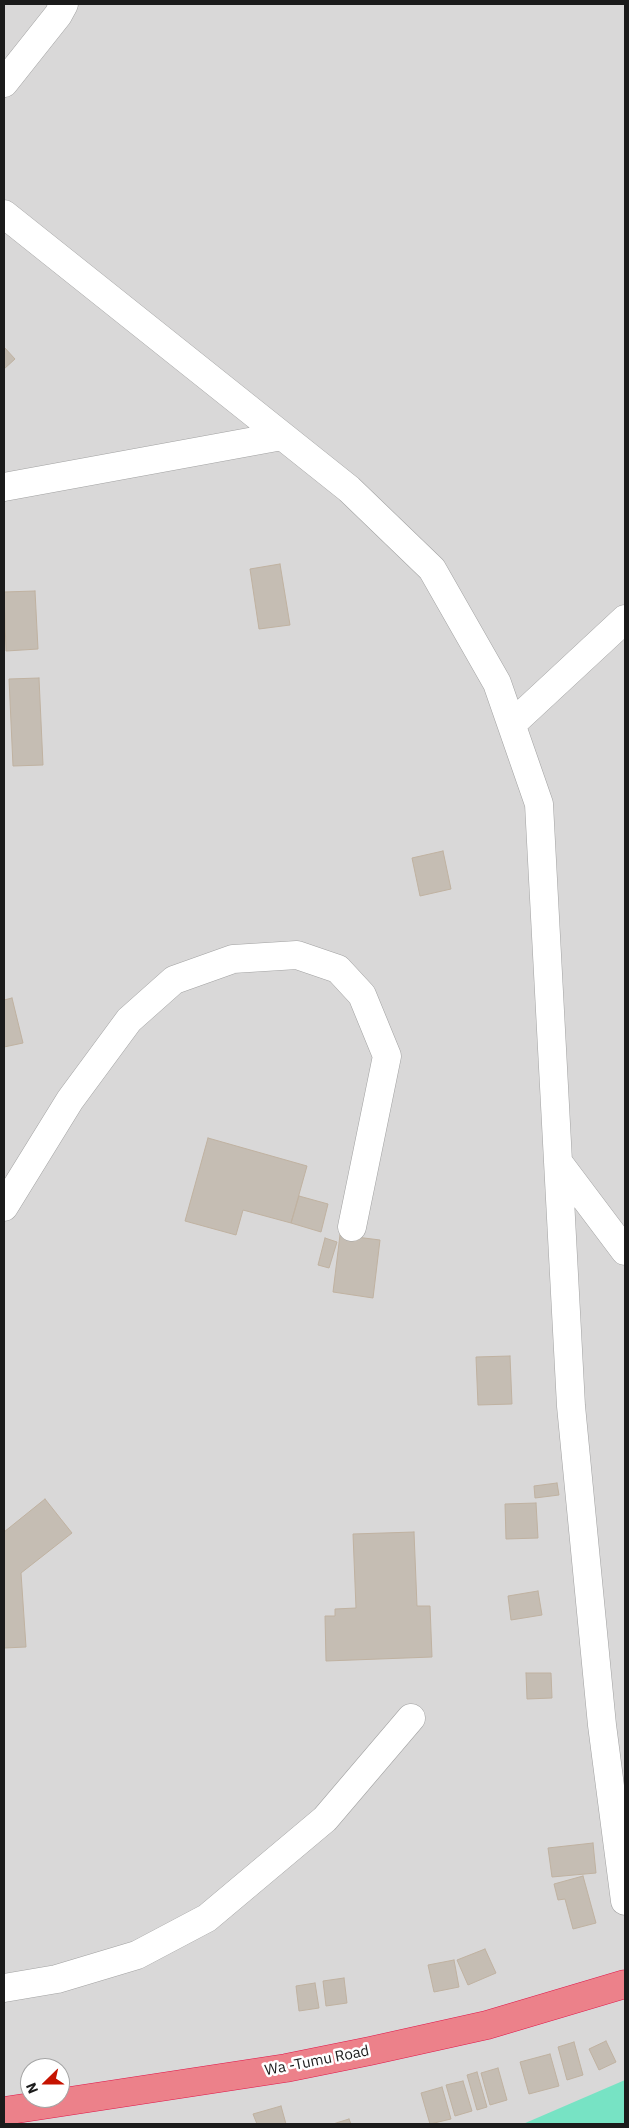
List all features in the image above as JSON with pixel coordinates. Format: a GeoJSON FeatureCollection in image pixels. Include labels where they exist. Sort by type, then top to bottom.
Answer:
{"type":"FeatureCollection","features":[{"type":"Feature","properties":{"kind":"highway","name":"Wa -Tumu Road"},"geometry":{"type":"LineString","coordinates":[[4,2111],[286,2068],[370,2051],[487,2025],[625,1984]]}},
{"type":"Feature","properties":{"kind":"street"},"geometry":{"type":"LineString","coordinates":[[4,84],[58,16],[64,4]]}},
{"type":"Feature","properties":{"kind":"street"},"geometry":{"type":"LineString","coordinates":[[4,214],[349,489],[432,569],[497,684],[512,724],[539,804],[572,1416],[602,1725],[625,1901]]}},
{"type":"Feature","properties":{"kind":"street"},"geometry":{"type":"LineString","coordinates":[[4,487],[282,436]]}},
{"type":"Feature","properties":{"kind":"street"},"geometry":{"type":"LineString","coordinates":[[512,724],[625,619]]}},
{"type":"Feature","properties":{"kind":"street"},"geometry":{"type":"LineString","coordinates":[[4,1207],[70,1100],[129,1020],[174,980],[233,959],[297,955],[338,969],[362,996],[387,1056],[352,1227]]}},
{"type":"Feature","properties":{"kind":"street"},"geometry":{"type":"LineString","coordinates":[[558,1162],[625,1251]]}},
{"type":"Feature","properties":{"kind":"street"},"geometry":{"type":"LineString","coordinates":[[4,1988],[57,1979],[138,1955],[207,1918],[325,1819],[411,1718]]}},
{"type":"Feature","properties":{"kind":"shaded area"},"geometry":{"type":"Polygon","coordinates":[[[4,4],[625,4],[625,2124],[4,2124],[4,4]]]}},
{"type":"Feature","properties":{"kind":"green space"},"geometry":{"type":"Polygon","coordinates":[[[625,2080],[625,2124],[523,2124],[625,2080]]]}},
{"type":"Feature","properties":{"kind":"building"},"geometry":{"type":"Polygon","coordinates":[[[4,347],[15,359],[4,369],[4,347]]]}},
{"type":"Feature","properties":{"kind":"building"},"geometry":{"type":"Polygon","coordinates":[[[280,564],[290,625],[259,629],[250,569],[280,564]]]}},
{"type":"Feature","properties":{"kind":"building"},"geometry":{"type":"Polygon","coordinates":[[[35,591],[38,649],[6,651],[4,592],[35,591]]]}},
{"type":"Feature","properties":{"kind":"building"},"geometry":{"type":"Polygon","coordinates":[[[39,678],[43,765],[13,766],[9,679],[39,678]]]}},
{"type":"Feature","properties":{"kind":"building"},"geometry":{"type":"Polygon","coordinates":[[[443,851],[451,889],[420,896],[412,858],[443,851]]]}},
{"type":"Feature","properties":{"kind":"building"},"geometry":{"type":"Polygon","coordinates":[[[12,998],[23,1043],[4,1047],[4,1000],[12,998]]]}},
{"type":"Feature","properties":{"kind":"building"},"geometry":{"type":"Polygon","coordinates":[[[208,1138],[307,1166],[291,1223],[243,1210],[236,1235],[185,1221],[208,1138]]]}},
{"type":"Feature","properties":{"kind":"building"},"geometry":{"type":"Polygon","coordinates":[[[299,1196],[328,1204],[321,1232],[291,1223],[299,1196]]]}},
{"type":"Feature","properties":{"kind":"building"},"geometry":{"type":"Polygon","coordinates":[[[340,1235],[380,1240],[373,1298],[333,1292],[340,1235]]]}},
{"type":"Feature","properties":{"kind":"building"},"geometry":{"type":"Polygon","coordinates":[[[325,1238],[337,1242],[329,1268],[318,1265],[325,1238]]]}},
{"type":"Feature","properties":{"kind":"building"},"geometry":{"type":"Polygon","coordinates":[[[510,1356],[512,1404],[478,1405],[476,1357],[510,1356]]]}},
{"type":"Feature","properties":{"kind":"building"},"geometry":{"type":"Polygon","coordinates":[[[557,1483],[559,1495],[535,1498],[534,1486],[557,1483]]]}},
{"type":"Feature","properties":{"kind":"building"},"geometry":{"type":"Polygon","coordinates":[[[45,1499],[72,1533],[21,1573],[26,1647],[4,1648],[4,1532],[45,1499]]]}},
{"type":"Feature","properties":{"kind":"building"},"geometry":{"type":"Polygon","coordinates":[[[536,1503],[538,1538],[506,1539],[505,1504],[536,1503]]]}},
{"type":"Feature","properties":{"kind":"building"},"geometry":{"type":"Polygon","coordinates":[[[414,1532],[417,1606],[430,1606],[432,1657],[326,1661],[325,1616],[335,1616],[335,1609],[356,1608],[353,1534],[414,1532]]]}},
{"type":"Feature","properties":{"kind":"building"},"geometry":{"type":"Polygon","coordinates":[[[538,1591],[542,1615],[511,1620],[508,1596],[538,1591]]]}},
{"type":"Feature","properties":{"kind":"building"},"geometry":{"type":"Polygon","coordinates":[[[526,1673],[551,1673],[552,1698],[527,1699],[526,1673]]]}},
{"type":"Feature","properties":{"kind":"building"},"geometry":{"type":"Polygon","coordinates":[[[593,1843],[596,1873],[552,1877],[548,1848],[593,1843]]]}},
{"type":"Feature","properties":{"kind":"building"},"geometry":{"type":"Polygon","coordinates":[[[583,1876],[596,1923],[573,1929],[565,1899],[558,1900],[554,1884],[583,1876]]]}},
{"type":"Feature","properties":{"kind":"building"},"geometry":{"type":"Polygon","coordinates":[[[485,1949],[496,1973],[468,1985],[457,1960],[485,1949]]]}},
{"type":"Feature","properties":{"kind":"building"},"geometry":{"type":"Polygon","coordinates":[[[454,1960],[459,1987],[434,1992],[428,1965],[454,1960]]]}},
{"type":"Feature","properties":{"kind":"building"},"geometry":{"type":"Polygon","coordinates":[[[344,1978],[347,2003],[326,2006],[323,1981],[344,1978]]]}},
{"type":"Feature","properties":{"kind":"building"},"geometry":{"type":"Polygon","coordinates":[[[315,1983],[319,2008],[299,2011],[296,1986],[315,1983]]]}},
{"type":"Feature","properties":{"kind":"building"},"geometry":{"type":"Polygon","coordinates":[[[606,2041],[616,2062],[599,2070],[589,2049],[606,2041]]]}},
{"type":"Feature","properties":{"kind":"building"},"geometry":{"type":"Polygon","coordinates":[[[574,2042],[583,2075],[567,2080],[558,2047],[574,2042]]]}},
{"type":"Feature","properties":{"kind":"building"},"geometry":{"type":"Polygon","coordinates":[[[550,2054],[559,2086],[529,2094],[520,2062],[550,2054]]]}},
{"type":"Feature","properties":{"kind":"building"},"geometry":{"type":"Polygon","coordinates":[[[498,2068],[507,2100],[490,2105],[481,2073],[498,2068]]]}},
{"type":"Feature","properties":{"kind":"building"},"geometry":{"type":"Polygon","coordinates":[[[477,2072],[487,2107],[477,2110],[467,2075],[477,2072]]]}},
{"type":"Feature","properties":{"kind":"building"},"geometry":{"type":"Polygon","coordinates":[[[463,2081],[472,2111],[455,2116],[446,2085],[463,2081]]]}},
{"type":"Feature","properties":{"kind":"building"},"geometry":{"type":"Polygon","coordinates":[[[442,2087],[451,2119],[430,2124],[421,2093],[442,2087]]]}},
{"type":"Feature","properties":{"kind":"building"},"geometry":{"type":"Polygon","coordinates":[[[281,2106],[286,2124],[257,2124],[253,2114],[281,2106]]]}},
{"type":"Feature","properties":{"kind":"building"},"geometry":{"type":"Polygon","coordinates":[[[349,2119],[351,2124],[333,2124],[349,2119]]]}}]}
